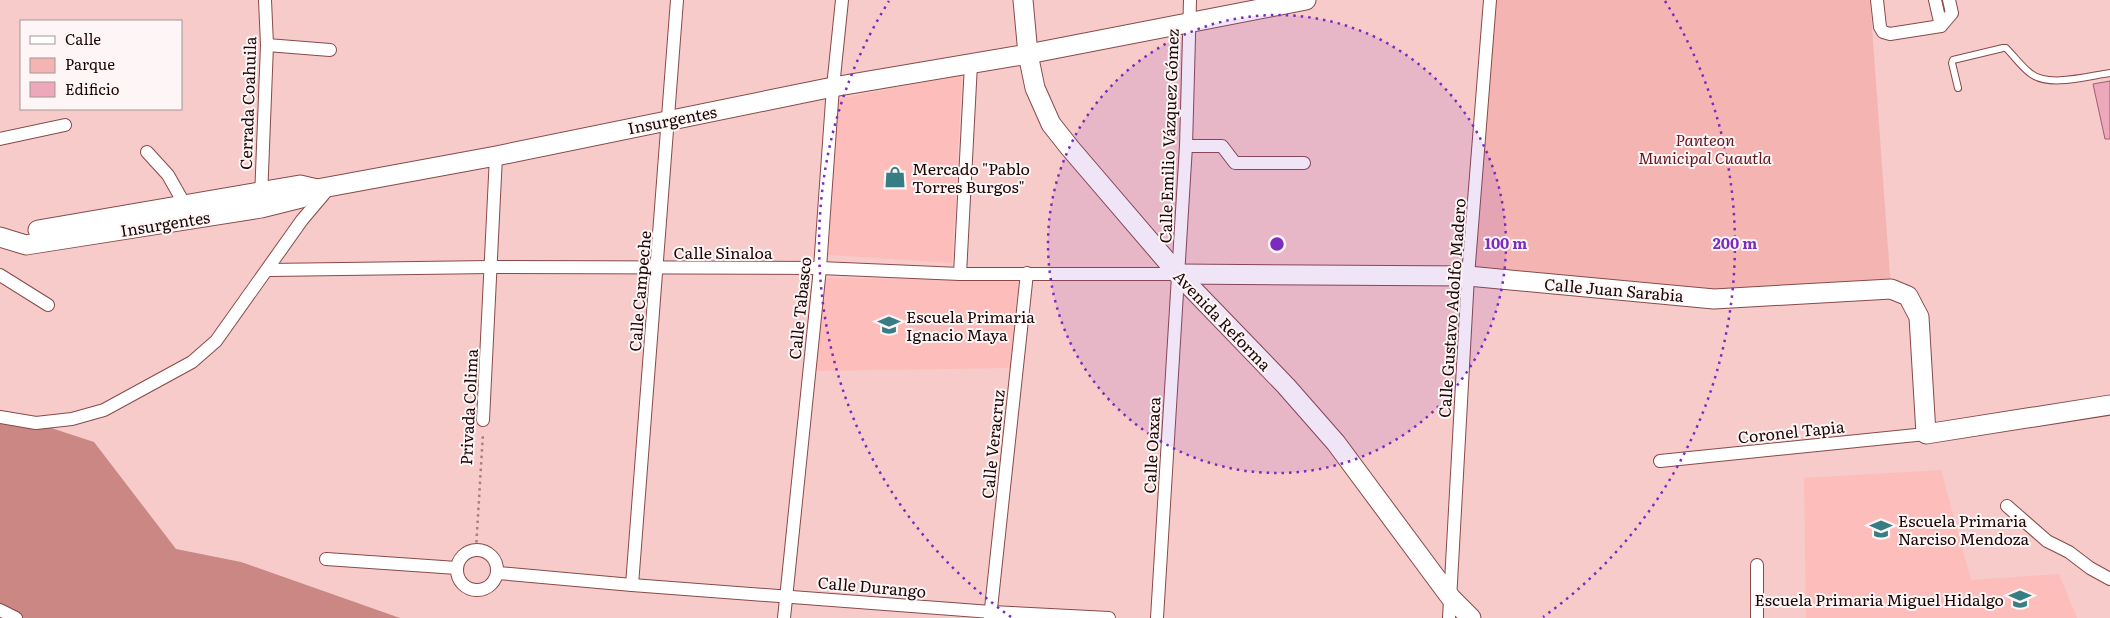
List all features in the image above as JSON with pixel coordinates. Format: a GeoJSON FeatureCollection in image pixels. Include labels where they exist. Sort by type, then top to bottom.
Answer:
{"type":"FeatureCollection","features":[{"type":"Feature","properties":{"kind":"street","name":"Cerrada Coahuila"},"geometry":{"type":"LineString","coordinates":[[261,200],[267,45],[265,0]]}},
{"type":"Feature","properties":{"kind":"street","name":"Calle Campeche"},"geometry":{"type":"LineString","coordinates":[[632,585],[670,119],[677,0]]}},
{"type":"Feature","properties":{"kind":"street","name":"Calle Tabasco"},"geometry":{"type":"LineString","coordinates":[[784,618],[820,268],[833,87],[842,0]]}},
{"type":"Feature","properties":{"kind":"street","name":"Avenida Reforma"},"geometry":{"type":"LineString","coordinates":[[1023,0],[1028,54],[1036,88],[1051,124],[1178,274],[1286,386],[1336,442],[1451,598],[1472,618]]}},
{"type":"Feature","properties":{"kind":"street","name":"Calle Emilio Vázquez Gómez"},"geometry":{"type":"LineString","coordinates":[[1178,274],[1186,146],[1190,0]]}},
{"type":"Feature","properties":{"kind":"street","name":"Insurgentes"},"geometry":{"type":"LineString","coordinates":[[131,221],[185,205],[301,198],[323,189],[496,156],[670,119],[833,87],[1028,54],[1306,0]]}},
{"type":"Feature","properties":{"kind":"street","name":"Calle Gustavo Adolfo Madero"},"geometry":{"type":"LineString","coordinates":[[1449,618],[1468,276],[1490,0]]}},
{"type":"Feature","properties":{"kind":"street"},"geometry":{"type":"LineString","coordinates":[[1877,0],[1880,27],[1884,32],[1890,34],[1941,26],[1952,13],[1949,0]]}},
{"type":"Feature","properties":{"kind":"street"},"geometry":{"type":"LineString","coordinates":[[1935,0],[1941,26]]}},
{"type":"Feature","properties":{"kind":"street"},"geometry":{"type":"LineString","coordinates":[[267,45],[330,50]]}},
{"type":"Feature","properties":{"kind":"street"},"geometry":{"type":"LineString","coordinates":[[960,274],[971,64]]}},
{"type":"Feature","properties":{"kind":"street"},"geometry":{"type":"LineString","coordinates":[[0,139],[65,125]]}},
{"type":"Feature","properties":{"kind":"street"},"geometry":{"type":"LineString","coordinates":[[1186,146],[1222,146],[1236,163],[1304,164]]}},
{"type":"Feature","properties":{"kind":"street"},"geometry":{"type":"LineString","coordinates":[[147,152],[168,175],[185,205]]}},
{"type":"Feature","properties":{"kind":"street","name":"Privada Colima"},"geometry":{"type":"LineString","coordinates":[[483,420],[496,156]]}},
{"type":"Feature","properties":{"kind":"street"},"geometry":{"type":"LineString","coordinates":[[0,417],[36,423],[72,419],[104,410],[192,362],[216,341],[268,270],[323,189]]}},
{"type":"Feature","properties":{"kind":"street","name":"Insurgentes"},"geometry":{"type":"LineString","coordinates":[[6,238],[26,244],[131,221],[261,200]]}},
{"type":"Feature","properties":{"kind":"street","name":"Calle Sinaloa"},"geometry":{"type":"LineString","coordinates":[[268,270],[491,267],[820,268],[960,274],[1178,274]]}},
{"type":"Feature","properties":{"kind":"street","name":"Calle Veracruz"},"geometry":{"type":"LineString","coordinates":[[990,615],[1027,273]]}},
{"type":"Feature","properties":{"kind":"street","name":"Calle Juan Sarabia"},"geometry":{"type":"LineString","coordinates":[[1178,274],[1468,276],[1714,299],[1891,289],[1908,296],[1919,317],[1926,434]]}},
{"type":"Feature","properties":{"kind":"street","name":"Calle Oaxaca"},"geometry":{"type":"LineString","coordinates":[[1157,618],[1178,274]]}},
{"type":"Feature","properties":{"kind":"street"},"geometry":{"type":"LineString","coordinates":[[0,275],[48,305]]}},
{"type":"Feature","properties":{"kind":"street"},"geometry":{"type":"LineString","coordinates":[[1926,434],[2110,406]]}},
{"type":"Feature","properties":{"kind":"street","name":"Coronel Tapia"},"geometry":{"type":"LineString","coordinates":[[1660,460],[1926,434]]}},
{"type":"Feature","properties":{"kind":"street"},"geometry":{"type":"LineString","coordinates":[[2007,506],[2047,541],[2069,552],[2090,568],[2110,579]]}},
{"type":"Feature","properties":{"kind":"street"},"geometry":{"type":"LineString","coordinates":[[476,548],[493,555],[498,573],[490,586],[475,590],[461,583],[457,568],[463,554],[476,548]]}},
{"type":"Feature","properties":{"kind":"street"},"geometry":{"type":"LineString","coordinates":[[326,559],[457,568]]}},
{"type":"Feature","properties":{"kind":"street"},"geometry":{"type":"LineString","coordinates":[[1757,565],[1757,618]]}},
{"type":"Feature","properties":{"kind":"street","name":"Calle Durango"},"geometry":{"type":"LineString","coordinates":[[498,573],[632,585],[786,595],[990,615],[1109,618]]}},
{"type":"Feature","properties":{"kind":"street"},"geometry":{"type":"LineString","coordinates":[[0,610],[16,618]]}},
{"type":"Feature","properties":{"kind":"lane"},"geometry":{"type":"LineString","coordinates":[[1958,88],[1952,63],[1953,60],[2003,48],[2006,48],[2031,74],[2042,80],[2056,81],[2110,73]]}},
{"type":"Feature","properties":{"kind":"path","name":"Privada Colima"},"geometry":{"type":"LineString","coordinates":[[476,548],[483,420]]}},
{"type":"Feature","properties":{"kind":"shaded area","name":"Mercado \"Pablo Torres Burgos\""},"geometry":{"type":"Polygon","coordinates":[[[962,75],[952,263],[828,255],[838,99],[962,75]]]}},
{"type":"Feature","properties":{"kind":"shaded area","name":"Escuela Primaria Ignacio Maya"},"geometry":{"type":"Polygon","coordinates":[[[825,278],[1019,280],[1011,368],[815,371],[825,278]]]}},
{"type":"Feature","properties":{"kind":"shaded area"},"geometry":{"type":"Polygon","coordinates":[[[0,418],[36,423],[94,442],[176,549],[241,562],[400,618],[0,618],[0,418]]]}},
{"type":"Feature","properties":{"kind":"shaded area","name":"Escuela Primaria Narciso Mendoza"},"geometry":{"type":"Polygon","coordinates":[[[1941,470],[1971,580],[2059,574],[2077,618],[1806,618],[1804,478],[1941,470]]]}},
{"type":"Feature","properties":{"kind":"green space","name":"Panteon Municipal Cuautla"},"geometry":{"type":"Polygon","coordinates":[[[1490,0],[1870,0],[1891,289],[1714,299],[1468,276],[1490,0]]]}},
{"type":"Feature","properties":{"kind":"building"},"geometry":{"type":"Polygon","coordinates":[[[2110,81],[2110,139],[2105,139],[2093,84],[2110,81]]]}},
{"type":"Feature","properties":{"kind":"place","name":"Mercado \"Pablo Torres Burgos\""},"geometry":{"type":"Point","coordinates":[895,177]}},
{"type":"Feature","properties":{"kind":"place","name":"Escuela Primaria Ignacio Maya"},"geometry":{"type":"Point","coordinates":[889,325]}},
{"type":"Feature","properties":{"kind":"place","name":"Escuela Primaria Narciso Mendoza"},"geometry":{"type":"Point","coordinates":[1881,529]}},
{"type":"Feature","properties":{"kind":"place","name":"Escuela Primaria Miguel Hidalgo"},"geometry":{"type":"Point","coordinates":[2020,599]}}]}
